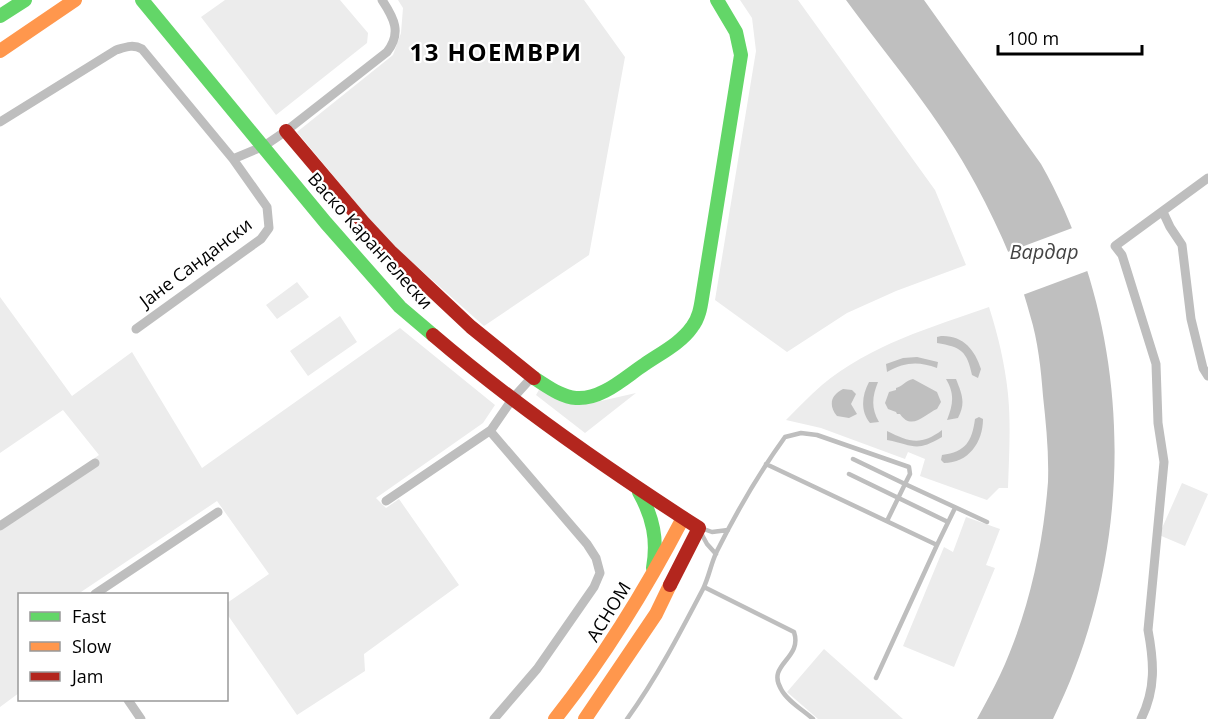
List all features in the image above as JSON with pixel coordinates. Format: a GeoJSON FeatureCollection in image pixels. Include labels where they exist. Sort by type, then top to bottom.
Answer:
{"type":"FeatureCollection","features":[{"type":"Feature","properties":{"kind":"street"},"geometry":{"type":"LineString","coordinates":[[0,16],[25,0]]}},
{"type":"Feature","properties":{"kind":"street"},"geometry":{"type":"LineString","coordinates":[[0,51],[75,0]]}},
{"type":"Feature","properties":{"kind":"street","name":"Васко Карангелески"},"geometry":{"type":"LineString","coordinates":[[142,0],[326,223],[400,307],[456,355],[513,398],[637,488],[699,528]]}},
{"type":"Feature","properties":{"kind":"street"},"geometry":{"type":"LineString","coordinates":[[233,159],[264,146],[286,131],[369,67],[391,47],[397,33],[395,22],[382,0]]}},
{"type":"Feature","properties":{"kind":"street"},"geometry":{"type":"LineString","coordinates":[[286,131],[374,235],[477,331],[532,377],[560,394],[574,398],[592,396],[624,379],[674,344],[695,323],[703,292],[741,55],[740,39],[735,27],[717,0]]}},
{"type":"Feature","properties":{"kind":"street","name":"Јане Сандански"},"geometry":{"type":"LineString","coordinates":[[0,122],[116,50],[132,46],[142,49],[233,159],[267,207],[270,228],[261,239],[136,328]]}},
{"type":"Feature","properties":{"kind":"street"},"geometry":{"type":"LineString","coordinates":[[1141,719],[1154,680],[1153,652],[1148,630],[1164,462],[1158,423],[1156,364],[1122,255],[1115,246],[1208,178]]}},
{"type":"Feature","properties":{"kind":"street"},"geometry":{"type":"LineString","coordinates":[[1163,212],[1182,245],[1191,318],[1203,368],[1208,376]]}},
{"type":"Feature","properties":{"kind":"street"},"geometry":{"type":"LineString","coordinates":[[386,501],[490,431],[513,398],[532,377]]}},
{"type":"Feature","properties":{"kind":"street"},"geometry":{"type":"LineString","coordinates":[[490,431],[587,544],[596,558],[600,573],[594,586],[537,669],[494,719]]}},
{"type":"Feature","properties":{"kind":"street"},"geometry":{"type":"LineString","coordinates":[[0,526],[95,463]]}},
{"type":"Feature","properties":{"kind":"street"},"geometry":{"type":"LineString","coordinates":[[637,488],[656,528],[655,558],[647,587]]}},
{"type":"Feature","properties":{"kind":"street"},"geometry":{"type":"LineString","coordinates":[[96,593],[218,512]]}},
{"type":"Feature","properties":{"kind":"street","name":"АСНОМ"},"geometry":{"type":"LineString","coordinates":[[555,719],[602,658],[647,587],[683,518]]}},
{"type":"Feature","properties":{"kind":"street"},"geometry":{"type":"LineString","coordinates":[[585,719],[656,614],[699,528]]}},
{"type":"Feature","properties":{"kind":"street"},"geometry":{"type":"LineString","coordinates":[[129,701],[141,719]]}},
{"type":"Feature","properties":{"kind":"lane"},"geometry":{"type":"LineString","coordinates":[[627,719],[660,668],[704,587],[728,530],[766,464],[785,437],[801,433],[818,435],[909,467],[910,474],[887,522]]}},
{"type":"Feature","properties":{"kind":"lane"},"geometry":{"type":"LineString","coordinates":[[853,459],[987,522]]}},
{"type":"Feature","properties":{"kind":"lane"},"geometry":{"type":"LineString","coordinates":[[766,464],[937,545]]}},
{"type":"Feature","properties":{"kind":"lane"},"geometry":{"type":"LineString","coordinates":[[849,474],[948,522]]}},
{"type":"Feature","properties":{"kind":"lane"},"geometry":{"type":"LineString","coordinates":[[876,678],[955,508]]}},
{"type":"Feature","properties":{"kind":"lane"},"geometry":{"type":"LineString","coordinates":[[699,528],[712,532],[728,530]]}},
{"type":"Feature","properties":{"kind":"lane"},"geometry":{"type":"LineString","coordinates":[[699,528],[707,544],[716,554]]}},
{"type":"Feature","properties":{"kind":"lane"},"geometry":{"type":"LineString","coordinates":[[704,587],[794,632],[796,646],[779,670],[778,680],[783,693],[813,719]]}},
{"type":"Feature","properties":{"kind":"shaded area"},"geometry":{"type":"Polygon","coordinates":[[[225,0],[340,0],[368,33],[367,43],[276,115],[201,17],[225,0]]]}},
{"type":"Feature","properties":{"kind":"shaded area"},"geometry":{"type":"Polygon","coordinates":[[[398,0],[584,0],[625,57],[589,255],[484,326],[386,239],[297,132],[393,55],[401,33],[403,8],[398,0]]]}},
{"type":"Feature","properties":{"kind":"shaded area"},"geometry":{"type":"Polygon","coordinates":[[[740,0],[798,0],[935,190],[966,265],[896,291],[847,313],[787,352],[715,300],[756,51],[752,18],[740,0]]]}},
{"type":"Feature","properties":{"kind":"shaded area"},"geometry":{"type":"Polygon","coordinates":[[[297,282],[309,297],[277,319],[266,305],[297,282]]]}},
{"type":"Feature","properties":{"kind":"shaded area"},"geometry":{"type":"Polygon","coordinates":[[[0,297],[72,396],[132,352],[202,468],[400,328],[495,405],[483,423],[376,498],[386,508],[399,499],[459,585],[364,654],[365,671],[297,715],[228,615],[228,602],[269,574],[217,501],[79,593],[18,593],[18,694],[0,707],[0,525],[99,455],[63,410],[0,453],[0,297]]]}},
{"type":"Feature","properties":{"kind":"shaded area"},"geometry":{"type":"Polygon","coordinates":[[[989,307],[1005,372],[1010,441],[1008,488],[999,488],[987,500],[920,476],[925,459],[908,452],[905,459],[821,428],[786,420],[822,385],[860,359],[902,338],[989,307]]]}},
{"type":"Feature","properties":{"kind":"shaded area"},"geometry":{"type":"Polygon","coordinates":[[[340,316],[357,342],[308,376],[290,351],[340,316]]]}},
{"type":"Feature","properties":{"kind":"shaded area"},"geometry":{"type":"Polygon","coordinates":[[[540,388],[570,403],[592,403],[636,393],[585,433],[536,395],[540,388]]]}},
{"type":"Feature","properties":{"kind":"shaded area"},"geometry":{"type":"Polygon","coordinates":[[[1182,483],[1208,494],[1185,546],[1159,535],[1182,483]]]}},
{"type":"Feature","properties":{"kind":"shaded area"},"geometry":{"type":"Polygon","coordinates":[[[966,517],[1000,529],[986,565],[995,568],[954,667],[903,646],[944,547],[953,552],[966,517]]]}},
{"type":"Feature","properties":{"kind":"shaded area"},"geometry":{"type":"Polygon","coordinates":[[[824,649],[903,719],[818,719],[787,692],[824,649]]]}},
{"type":"Feature","properties":{"kind":"water","name":"Вардар"},"geometry":{"type":"Polygon","coordinates":[[[846,0],[924,0],[1041,164],[1072,229],[1095,297],[1109,368],[1114,440],[1112,512],[1100,583],[1081,653],[1053,719],[977,719],[1000,675],[1019,629],[1033,580],[1046,506],[1048,449],[1039,355],[1030,315],[1007,248],[962,161],[931,113],[846,0]]]}},
{"type":"Feature","properties":{"kind":"water"},"geometry":{"type":"Polygon","coordinates":[[[937,337],[956,338],[972,350],[981,369],[978,378],[972,375],[968,360],[962,352],[952,346],[937,343],[937,337]]]}},
{"type":"Feature","properties":{"kind":"water"},"geometry":{"type":"Polygon","coordinates":[[[917,357],[938,362],[937,368],[924,364],[912,364],[887,372],[886,364],[903,358],[917,357]]]}},
{"type":"Feature","properties":{"kind":"water"},"geometry":{"type":"Polygon","coordinates":[[[913,379],[937,392],[941,402],[937,409],[919,420],[909,421],[888,409],[885,403],[889,392],[913,379]]]}},
{"type":"Feature","properties":{"kind":"water"},"geometry":{"type":"Polygon","coordinates":[[[946,379],[956,379],[962,403],[958,418],[947,420],[952,400],[946,379]]]}},
{"type":"Feature","properties":{"kind":"water"},"geometry":{"type":"Polygon","coordinates":[[[869,382],[878,382],[873,402],[879,422],[870,423],[863,408],[869,382]]]}},
{"type":"Feature","properties":{"kind":"water"},"geometry":{"type":"Polygon","coordinates":[[[843,389],[852,390],[856,394],[851,404],[857,414],[849,418],[837,416],[832,408],[833,397],[843,389]]]}},
{"type":"Feature","properties":{"kind":"water"},"geometry":{"type":"Polygon","coordinates":[[[979,417],[983,419],[982,428],[972,450],[960,460],[944,463],[941,460],[942,455],[957,451],[966,444],[970,439],[975,419],[979,417]]]}},
{"type":"Feature","properties":{"kind":"water"},"geometry":{"type":"Polygon","coordinates":[[[942,430],[942,437],[926,445],[914,446],[887,440],[887,431],[915,441],[928,438],[942,430]]]}},
{"type":"Feature","properties":{"kind":"pier"},"geometry":{"type":"Polygon","coordinates":[[[1075,227],[1090,270],[1020,296],[1005,253],[1075,227]]]}},
{"type":"Feature","properties":{"kind":"traffic: fast"},"geometry":{"type":"LineString","coordinates":[[0,16],[25,0]]}},
{"type":"Feature","properties":{"kind":"traffic: fast"},"geometry":{"type":"LineString","coordinates":[[142,0],[326,223],[400,307],[433,335]]}},
{"type":"Feature","properties":{"kind":"traffic: fast"},"geometry":{"type":"LineString","coordinates":[[534,378],[565,396],[586,398],[604,392],[677,343],[697,319],[702,301],[741,55],[736,32],[717,0]]}},
{"type":"Feature","properties":{"kind":"traffic: fast"},"geometry":{"type":"LineString","coordinates":[[639,492],[648,510],[653,529],[655,548],[653,568]]}},
{"type":"Feature","properties":{"kind":"traffic: slow"},"geometry":{"type":"LineString","coordinates":[[0,51],[75,0]]}},
{"type":"Feature","properties":{"kind":"traffic: slow"},"geometry":{"type":"LineString","coordinates":[[555,719],[624,622],[683,518]]}},
{"type":"Feature","properties":{"kind":"traffic: slow"},"geometry":{"type":"LineString","coordinates":[[585,719],[656,614],[670,585]]}},
{"type":"Feature","properties":{"kind":"traffic: jam"},"geometry":{"type":"LineString","coordinates":[[286,131],[390,251],[471,327],[534,378]]}},
{"type":"Feature","properties":{"kind":"traffic: jam"},"geometry":{"type":"LineString","coordinates":[[433,335],[563,436],[699,528],[670,585]]}},
{"type":"Feature","properties":{"kind":"district","name":"13 НОЕМВРИ"},"geometry":{"type":"Point","coordinates":[496,53]}}]}
